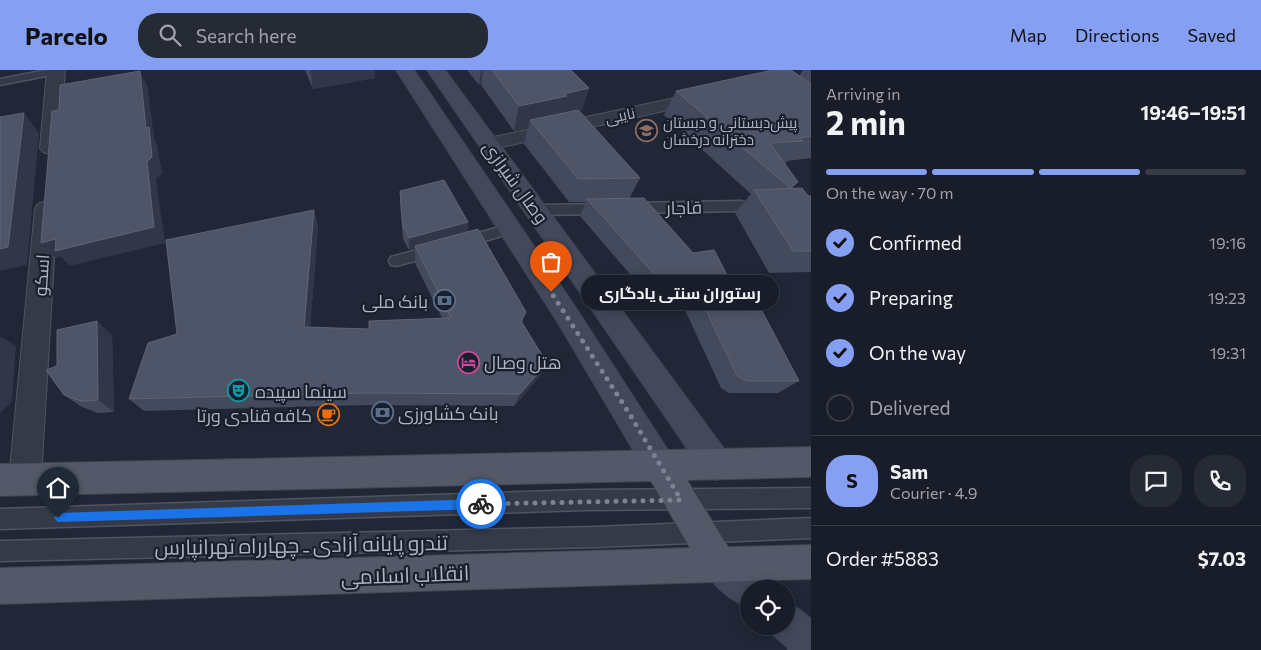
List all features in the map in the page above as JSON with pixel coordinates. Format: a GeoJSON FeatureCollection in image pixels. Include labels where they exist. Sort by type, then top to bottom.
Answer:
{"type":"FeatureCollection","features":[{"type":"Feature","properties":{"kind":"main road","name":"وصال شیرازی"},"geometry":{"type":"LineString","coordinates":[[405,70],[510,229],[660,466]]}},
{"type":"Feature","properties":{"kind":"main road","name":"وصال شیرازی"},"geometry":{"type":"LineString","coordinates":[[436,70],[717,464]]}},
{"type":"Feature","properties":{"kind":"main road"},"geometry":{"type":"LineString","coordinates":[[621,402],[671,399]]}},
{"type":"Feature","properties":{"kind":"main road"},"geometry":{"type":"LineString","coordinates":[[13,479],[811,462]]}},
{"type":"Feature","properties":{"kind":"main road"},"geometry":{"type":"LineString","coordinates":[[660,466],[719,565],[740,582]]}},
{"type":"Feature","properties":{"kind":"main road","name":"انقلاب اسلامی"},"geometry":{"type":"LineString","coordinates":[[0,586],[811,562]]}},
{"type":"Feature","properties":{"kind":"main road"},"geometry":{"type":"LineString","coordinates":[[795,629],[803,636],[806,650]]}},
{"type":"Feature","properties":{"kind":"street","name":"اسکو"},"geometry":{"type":"LineString","coordinates":[[13,479],[48,179],[56,71]]}},
{"type":"Feature","properties":{"kind":"street","name":"نایبی"},"geometry":{"type":"LineString","coordinates":[[488,144],[725,92]]}},
{"type":"Feature","properties":{"kind":"lane"},"geometry":{"type":"LineString","coordinates":[[0,82],[56,71]]}},
{"type":"Feature","properties":{"kind":"lane","name":"قاجار"},"geometry":{"type":"LineString","coordinates":[[537,210],[741,206]]}},
{"type":"Feature","properties":{"kind":"lane"},"geometry":{"type":"LineString","coordinates":[[396,261],[510,229]]}},
{"type":"Feature","properties":{"kind":"lane"},"geometry":{"type":"LineString","coordinates":[[0,519],[585,500],[811,498]]}},
{"type":"Feature","properties":{"kind":"lane","name":"تندرو پایانه آزادی ـ چهارراه تهرانپارس"},"geometry":{"type":"LineString","coordinates":[[0,551],[595,537],[811,528]]}},
{"type":"Feature","properties":{"kind":"building"},"geometry":{"type":"Polygon","coordinates":[[[492,70],[571,70],[589,88],[564,94],[567,96],[519,106],[492,70]]]}},
{"type":"Feature","properties":{"kind":"building"},"geometry":{"type":"Polygon","coordinates":[[[773,70],[791,70],[811,84],[811,136],[799,138],[803,141],[770,143],[798,182],[790,188],[676,91],[773,70]]]}},
{"type":"Feature","properties":{"kind":"building"},"geometry":{"type":"Polygon","coordinates":[[[140,71],[146,128],[149,127],[152,157],[147,162],[154,227],[55,251],[56,239],[41,243],[52,111],[59,110],[60,85],[140,71]]]}},
{"type":"Feature","properties":{"kind":"building"},"geometry":{"type":"Polygon","coordinates":[[[578,110],[640,178],[578,179],[530,120],[578,110]]]}},
{"type":"Feature","properties":{"kind":"building"},"geometry":{"type":"Polygon","coordinates":[[[24,113],[8,247],[0,249],[0,117],[24,113]]]}},
{"type":"Feature","properties":{"kind":"building"},"geometry":{"type":"Polygon","coordinates":[[[444,180],[468,222],[409,238],[403,227],[400,191],[444,180]]]}},
{"type":"Feature","properties":{"kind":"building"},"geometry":{"type":"Polygon","coordinates":[[[802,188],[808,196],[811,196],[811,251],[793,251],[754,190],[802,188]]]}},
{"type":"Feature","properties":{"kind":"building"},"geometry":{"type":"Polygon","coordinates":[[[644,198],[693,253],[714,250],[746,311],[762,311],[799,381],[747,381],[737,376],[698,293],[671,293],[587,199],[644,198]]]}},
{"type":"Feature","properties":{"kind":"building"},"geometry":{"type":"Polygon","coordinates":[[[314,210],[304,327],[369,329],[369,321],[451,318],[415,246],[478,229],[526,312],[521,321],[547,363],[520,394],[366,393],[129,399],[148,343],[177,334],[166,240],[314,210]]]}},
{"type":"Feature","properties":{"kind":"building"},"geometry":{"type":"Polygon","coordinates":[[[97,321],[98,400],[81,401],[64,395],[46,370],[57,366],[57,330],[97,321]]]}},
{"type":"Feature","properties":{"kind":"way so far"},"geometry":{"type":"LineString","coordinates":[[481,504],[585,500],[681,500],[629,413],[551,292]]}},
{"type":"Feature","properties":{"kind":"place","name":"پیش‌دبستانی و دبستان دخترانه درخشان"},"geometry":{"type":"Point","coordinates":[647,131]}},
{"type":"Feature","properties":{"kind":"place","name":"رستوران سنتی یادگاری"},"geometry":{"type":"Point","coordinates":[551,292]}},
{"type":"Feature","properties":{"kind":"place","name":"بانک ملی"},"geometry":{"type":"Point","coordinates":[444,301]}},
{"type":"Feature","properties":{"kind":"place","name":"هتل وصال"},"geometry":{"type":"Point","coordinates":[468,362]}},
{"type":"Feature","properties":{"kind":"place","name":"سینما سپیده"},"geometry":{"type":"Point","coordinates":[239,391]}},
{"type":"Feature","properties":{"kind":"place","name":"بانک کشاورزی"},"geometry":{"type":"Point","coordinates":[382,413]}},
{"type":"Feature","properties":{"kind":"place","name":"کافه قنادی ورتا"},"geometry":{"type":"Point","coordinates":[328,415]}},
{"type":"Feature","properties":{"kind":"route"},"geometry":{"type":"LineString","coordinates":[[58,518],[481,504]]}}]}
